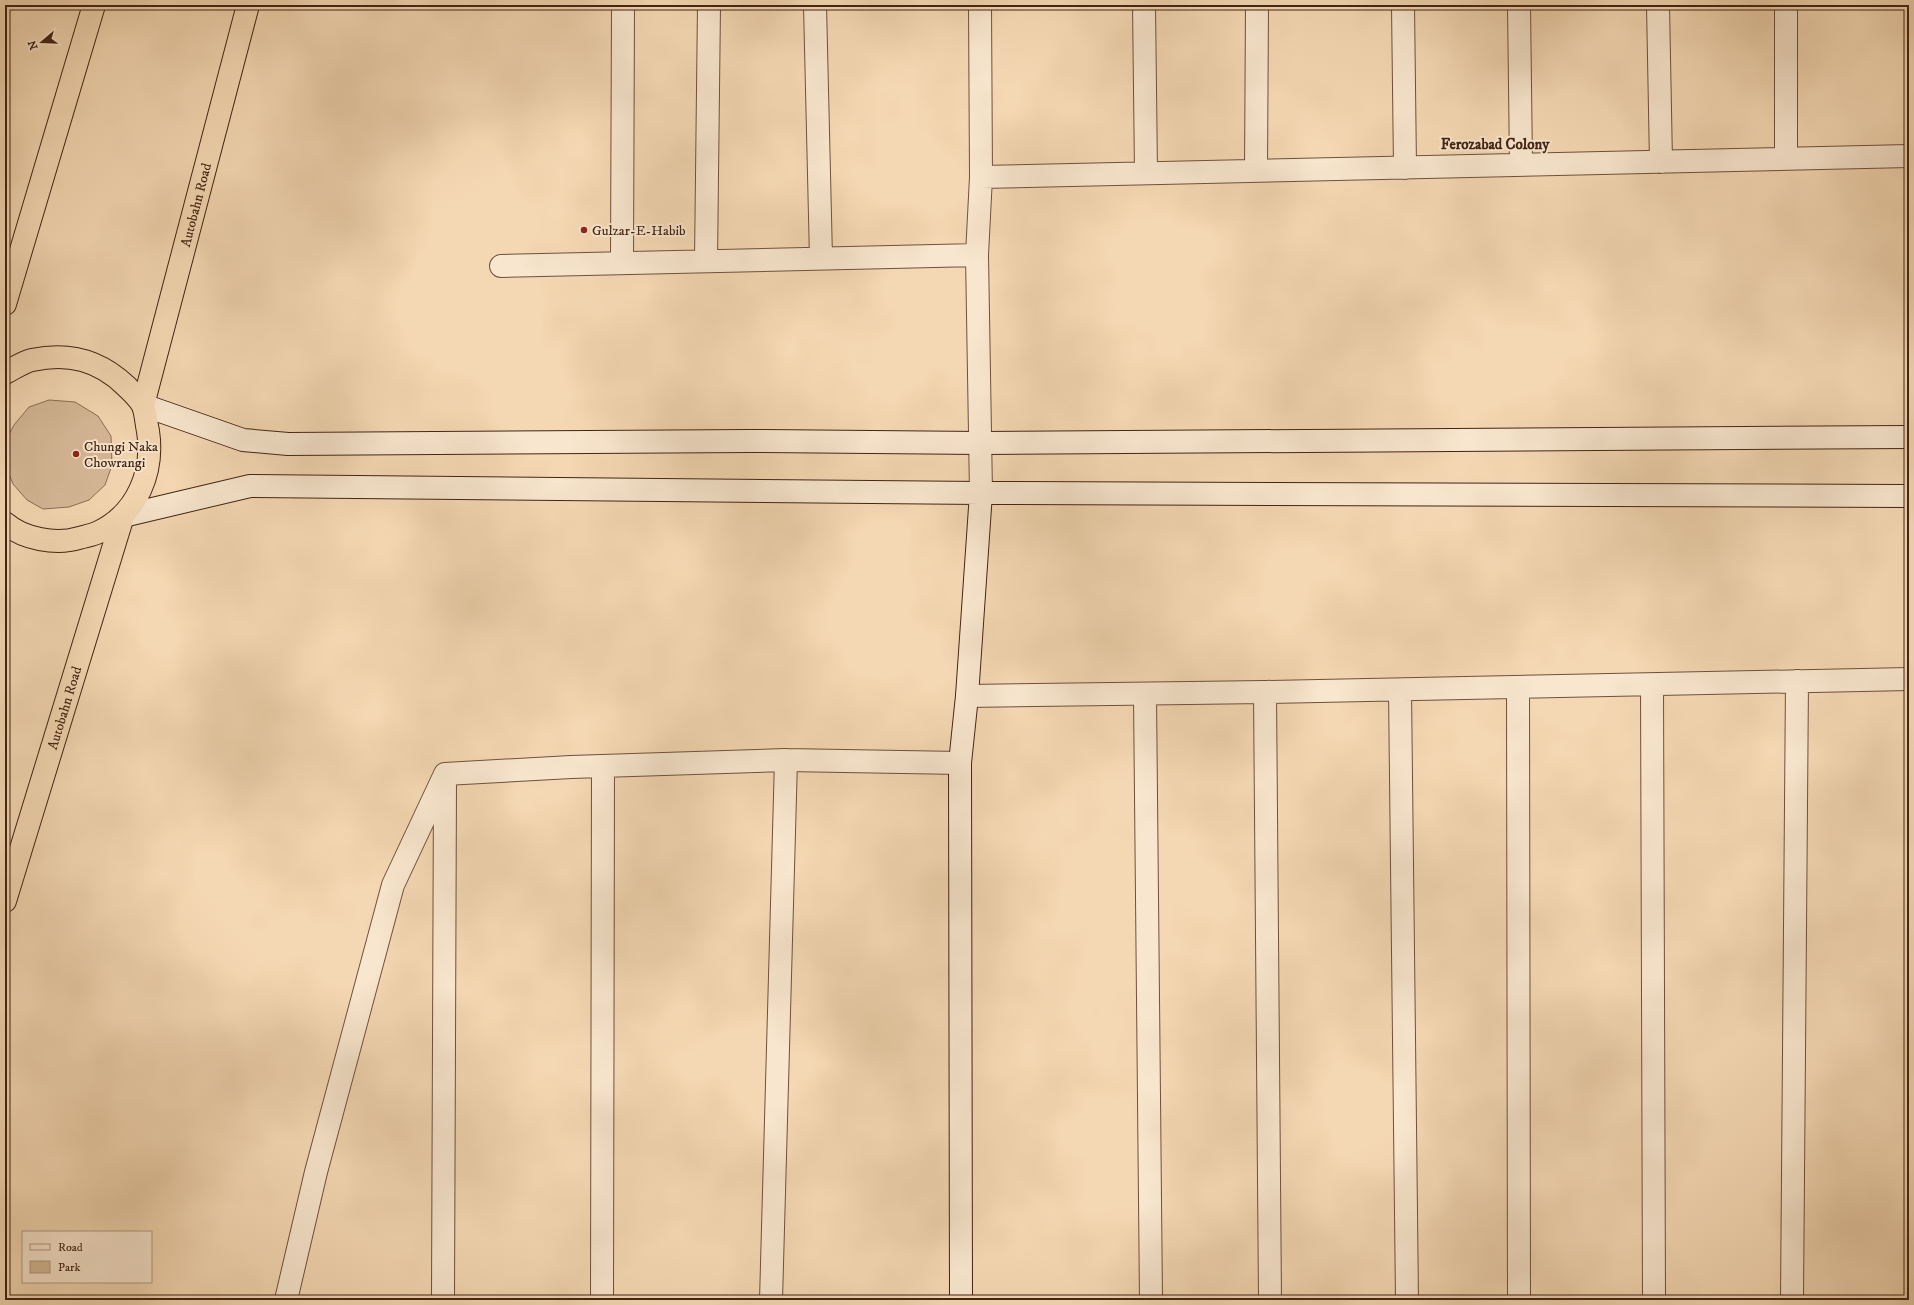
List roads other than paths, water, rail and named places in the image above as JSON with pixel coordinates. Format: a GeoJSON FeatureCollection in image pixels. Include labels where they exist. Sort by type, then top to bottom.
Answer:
{"type":"FeatureCollection","features":[{"type":"Feature","properties":{"kind":"highway"},"geometry":{"type":"LineString","coordinates":[[5,304],[94,5]]}},
{"type":"Feature","properties":{"kind":"highway","name":"Autobahn Road"},"geometry":{"type":"LineString","coordinates":[[143,405],[248,5]]}},
{"type":"Feature","properties":{"kind":"highway"},"geometry":{"type":"LineString","coordinates":[[5,373],[30,360],[59,356],[89,361],[114,375],[143,405],[150,448],[148,472],[138,494],[123,516],[99,532],[70,541],[40,539],[11,528],[5,523]]}},
{"type":"Feature","properties":{"kind":"highway","name":"Autobahn Road"},"geometry":{"type":"LineString","coordinates":[[5,901],[123,516]]}},
{"type":"Feature","properties":{"kind":"street"},"geometry":{"type":"LineString","coordinates":[[622,263],[623,5]]}},
{"type":"Feature","properties":{"kind":"street"},"geometry":{"type":"LineString","coordinates":[[706,261],[709,5]]}},
{"type":"Feature","properties":{"kind":"street"},"geometry":{"type":"LineString","coordinates":[[815,5],[821,258]]}},
{"type":"Feature","properties":{"kind":"street"},"geometry":{"type":"LineString","coordinates":[[961,1300],[960,763],[967,696],[981,493],[977,255],[982,177],[980,5]]}},
{"type":"Feature","properties":{"kind":"street"},"geometry":{"type":"LineString","coordinates":[[1144,5],[1146,173]]}},
{"type":"Feature","properties":{"kind":"street"},"geometry":{"type":"LineString","coordinates":[[1256,171],[1257,5]]}},
{"type":"Feature","properties":{"kind":"street"},"geometry":{"type":"LineString","coordinates":[[1403,5],[1405,168]]}},
{"type":"Feature","properties":{"kind":"street"},"geometry":{"type":"LineString","coordinates":[[1519,5],[1521,165]]}},
{"type":"Feature","properties":{"kind":"street"},"geometry":{"type":"LineString","coordinates":[[1658,5],[1661,162]]}},
{"type":"Feature","properties":{"kind":"street"},"geometry":{"type":"LineString","coordinates":[[1786,5],[1786,158]]}},
{"type":"Feature","properties":{"kind":"street"},"geometry":{"type":"LineString","coordinates":[[982,177],[1909,156]]}},
{"type":"Feature","properties":{"kind":"street"},"geometry":{"type":"LineString","coordinates":[[501,266],[977,255]]}},
{"type":"Feature","properties":{"kind":"street"},"geometry":{"type":"LineString","coordinates":[[143,405],[243,440],[266,443],[750,441],[981,443],[1909,437]]}},
{"type":"Feature","properties":{"kind":"street"},"geometry":{"type":"LineString","coordinates":[[123,516],[250,486],[981,493],[1909,496]]}},
{"type":"Feature","properties":{"kind":"street"},"geometry":{"type":"LineString","coordinates":[[967,696],[1145,695],[1909,679]]}},
{"type":"Feature","properties":{"kind":"street"},"geometry":{"type":"LineString","coordinates":[[1792,1300],[1797,681]]}},
{"type":"Feature","properties":{"kind":"street"},"geometry":{"type":"LineString","coordinates":[[1652,685],[1654,1300]]}},
{"type":"Feature","properties":{"kind":"street"},"geometry":{"type":"LineString","coordinates":[[1518,687],[1519,1300]]}},
{"type":"Feature","properties":{"kind":"street"},"geometry":{"type":"LineString","coordinates":[[1400,690],[1407,1300]]}},
{"type":"Feature","properties":{"kind":"street"},"geometry":{"type":"LineString","coordinates":[[1265,692],[1270,1300]]}},
{"type":"Feature","properties":{"kind":"street"},"geometry":{"type":"LineString","coordinates":[[1145,695],[1151,1300]]}},
{"type":"Feature","properties":{"kind":"street"},"geometry":{"type":"LineString","coordinates":[[445,774],[603,766],[786,760],[960,763]]}},
{"type":"Feature","properties":{"kind":"street"},"geometry":{"type":"LineString","coordinates":[[771,1300],[786,760]]}},
{"type":"Feature","properties":{"kind":"street"},"geometry":{"type":"LineString","coordinates":[[602,1300],[603,766]]}},
{"type":"Feature","properties":{"kind":"street"},"geometry":{"type":"LineString","coordinates":[[286,1300],[316,1172],[393,885],[445,774]]}},
{"type":"Feature","properties":{"kind":"street"},"geometry":{"type":"LineString","coordinates":[[443,1300],[445,774]]}},
{"type":"Feature","properties":{"kind":"place","name":"Gulzar-E-Habib"},"geometry":{"type":"Point","coordinates":[584,230]}},
{"type":"Feature","properties":{"kind":"place","name":"Chungi Naka Chowrangi"},"geometry":{"type":"Point","coordinates":[76,454]}},
{"type":"Feature","properties":{"kind":"district","name":"Ferozabad Colony"},"geometry":{"type":"Point","coordinates":[1495,144]}}]}
